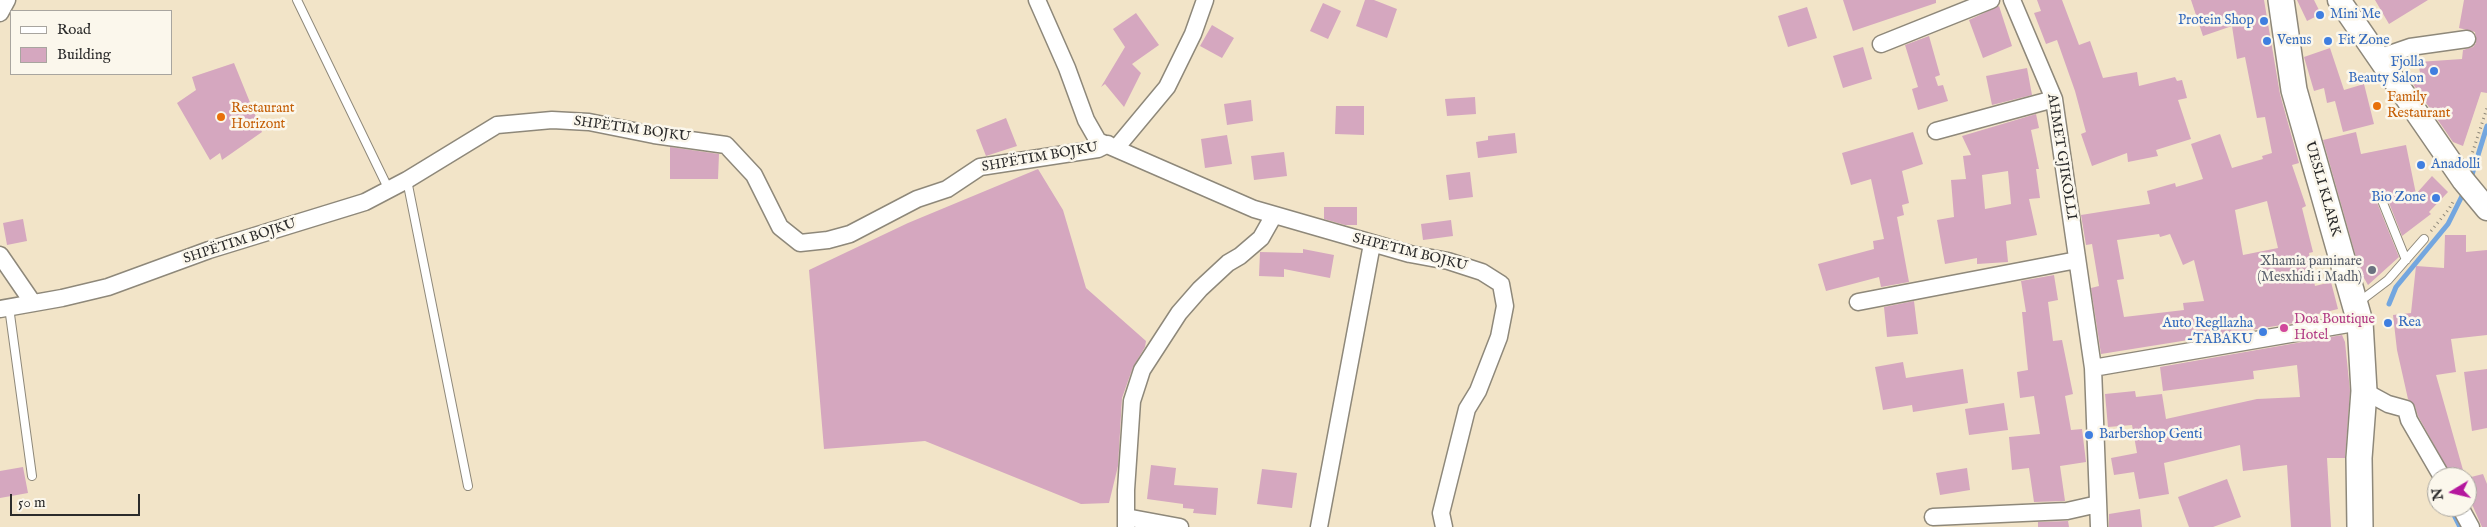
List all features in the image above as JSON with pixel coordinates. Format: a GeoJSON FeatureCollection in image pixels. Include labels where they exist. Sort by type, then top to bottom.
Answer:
{"type":"FeatureCollection","features":[{"type":"Feature","properties":{"kind":"main road","name":"UESLI KLARK"},"geometry":{"type":"LineString","coordinates":[[2281,0],[2294,90],[2358,313],[2364,391],[2359,458],[2360,527]]}},
{"type":"Feature","properties":{"kind":"main road"},"geometry":{"type":"LineString","coordinates":[[2339,0],[2463,180],[2487,209]]}},
{"type":"Feature","properties":{"kind":"street"},"geometry":{"type":"LineString","coordinates":[[0,13],[7,0]]}},
{"type":"Feature","properties":{"kind":"street","name":"SHPETIM BOJKU"},"geometry":{"type":"LineString","coordinates":[[1037,0],[1067,68],[1086,120],[1098,141],[1244,205],[1372,244],[1448,261],[1482,272],[1501,284],[1505,306],[1499,337],[1478,391],[1467,409],[1441,513],[1444,527]]}},
{"type":"Feature","properties":{"kind":"street"},"geometry":{"type":"LineString","coordinates":[[1112,146],[1166,87],[1193,34],[1205,0]]}},
{"type":"Feature","properties":{"kind":"street"},"geometry":{"type":"LineString","coordinates":[[1881,44],[1991,0]]}},
{"type":"Feature","properties":{"kind":"street","name":"AHMET GJIKOLLI"},"geometry":{"type":"LineString","coordinates":[[2012,0],[2054,99],[2093,368],[2099,527]]}},
{"type":"Feature","properties":{"kind":"street"},"geometry":{"type":"LineString","coordinates":[[2378,58],[2410,47],[2467,38]]}},
{"type":"Feature","properties":{"kind":"street"},"geometry":{"type":"LineString","coordinates":[[1936,131],[2054,99]]}},
{"type":"Feature","properties":{"kind":"street","name":"SHPËTIM BOJKU"},"geometry":{"type":"LineString","coordinates":[[5,308],[108,287],[210,250],[365,202],[407,180],[497,125],[552,120],[589,122],[654,135],[726,145],[754,175],[780,228],[800,243],[828,240],[850,234],[917,199],[947,189],[980,167],[1112,146]]}},
{"type":"Feature","properties":{"kind":"street"},"geometry":{"type":"LineString","coordinates":[[1180,527],[1126,522],[1126,490],[1132,402],[1142,370],[1179,313],[1200,289],[1228,263],[1240,256],[1261,238],[1274,215]]}},
{"type":"Feature","properties":{"kind":"street"},"geometry":{"type":"LineString","coordinates":[[1319,527],[1372,244]]}},
{"type":"Feature","properties":{"kind":"street"},"geometry":{"type":"LineString","coordinates":[[0,255],[33,303]]}},
{"type":"Feature","properties":{"kind":"street"},"geometry":{"type":"LineString","coordinates":[[1858,302],[2077,260]]}},
{"type":"Feature","properties":{"kind":"street"},"geometry":{"type":"LineString","coordinates":[[2093,368],[2358,313]]}},
{"type":"Feature","properties":{"kind":"street"},"geometry":{"type":"LineString","coordinates":[[2364,391],[2388,404],[2406,409],[2409,420],[2436,467]]}},
{"type":"Feature","properties":{"kind":"street"},"geometry":{"type":"LineString","coordinates":[[1933,517],[2067,511],[2098,504]]}},
{"type":"Feature","properties":{"kind":"lane"},"geometry":{"type":"LineString","coordinates":[[297,0],[389,190]]}},
{"type":"Feature","properties":{"kind":"lane"},"geometry":{"type":"LineString","coordinates":[[407,180],[468,486]]}},
{"type":"Feature","properties":{"kind":"lane"},"geometry":{"type":"LineString","coordinates":[[2381,198],[2406,260]]}},
{"type":"Feature","properties":{"kind":"lane"},"geometry":{"type":"LineString","coordinates":[[2358,313],[2424,240]]}},
{"type":"Feature","properties":{"kind":"lane"},"geometry":{"type":"LineString","coordinates":[[5,308],[32,476]]}},
{"type":"Feature","properties":{"kind":"path"},"geometry":{"type":"LineString","coordinates":[[2424,240],[2449,209],[2463,180],[2487,108]]}},
{"type":"Feature","properties":{"kind":"building"},"geometry":{"type":"Polygon","coordinates":[[[1365,0],[1374,0],[1397,9],[1387,38],[1356,26],[1365,0]]]}},
{"type":"Feature","properties":{"kind":"building"},"geometry":{"type":"Polygon","coordinates":[[[1843,0],[1936,0],[1936,3],[1853,31],[1843,0]]]}},
{"type":"Feature","properties":{"kind":"building"},"geometry":{"type":"Polygon","coordinates":[[[2037,0],[2062,0],[2079,45],[2090,41],[2103,78],[2137,72],[2139,86],[2175,77],[2177,81],[2182,80],[2187,98],[2178,100],[2191,139],[2156,150],[2158,156],[2128,162],[2127,153],[2092,166],[2081,134],[2086,132],[2075,91],[2057,40],[2046,44],[2034,13],[2041,11],[2037,0]]]}},
{"type":"Feature","properties":{"kind":"building"},"geometry":{"type":"Polygon","coordinates":[[[2191,0],[2264,0],[2280,94],[2299,163],[2292,165],[2306,206],[2302,208],[2313,252],[2309,253],[2315,286],[2331,282],[2338,309],[2306,317],[2313,320],[2101,354],[2091,288],[2099,286],[2092,244],[2086,245],[2081,215],[2150,204],[2147,191],[2175,183],[2176,187],[2203,179],[2191,144],[2220,134],[2232,168],[2263,159],[2262,156],[2272,153],[2265,117],[2257,118],[2245,57],[2237,59],[2232,26],[2203,36],[2191,0]],[[2267,201],[2235,210],[2243,255],[2278,248],[2267,201]],[[2159,234],[2117,240],[2124,279],[2117,280],[2124,317],[2184,310],[2183,303],[2204,301],[2194,260],[2183,265],[2170,234],[2160,237],[2159,234]]]}},
{"type":"Feature","properties":{"kind":"building"},"geometry":{"type":"Polygon","coordinates":[[[2297,0],[2314,0],[2321,14],[2307,21],[2297,0]]]}},
{"type":"Feature","properties":{"kind":"building"},"geometry":{"type":"Polygon","coordinates":[[[2375,0],[2428,0],[2389,24],[2375,0]]]}},
{"type":"Feature","properties":{"kind":"building"},"geometry":{"type":"Polygon","coordinates":[[[2464,0],[2487,0],[2487,93],[2481,92],[2463,146],[2453,142],[2413,84],[2421,78],[2418,62],[2462,59],[2463,50],[2473,47],[2476,43],[2475,32],[2459,28],[2464,0]]]}},
{"type":"Feature","properties":{"kind":"building"},"geometry":{"type":"Polygon","coordinates":[[[1323,3],[1341,11],[1328,39],[1310,31],[1323,3]]]}},
{"type":"Feature","properties":{"kind":"building"},"geometry":{"type":"Polygon","coordinates":[[[1999,6],[2012,46],[1983,58],[1969,20],[1999,6]]]}},
{"type":"Feature","properties":{"kind":"building"},"geometry":{"type":"Polygon","coordinates":[[[1807,7],[1817,38],[1788,47],[1778,16],[1807,7]]]}},
{"type":"Feature","properties":{"kind":"building"},"geometry":{"type":"Polygon","coordinates":[[[1136,13],[1159,45],[1132,64],[1141,73],[1124,107],[1105,84],[1101,87],[1125,47],[1113,29],[1136,13]]]}},
{"type":"Feature","properties":{"kind":"building"},"geometry":{"type":"Polygon","coordinates":[[[1212,25],[1234,38],[1222,58],[1200,46],[1212,25]]]}},
{"type":"Feature","properties":{"kind":"building"},"geometry":{"type":"Polygon","coordinates":[[[1929,36],[1940,75],[1935,77],[1938,86],[1943,85],[1948,101],[1918,110],[1912,89],[1918,87],[1905,45],[1929,36]]]}},
{"type":"Feature","properties":{"kind":"building"},"geometry":{"type":"Polygon","coordinates":[[[1863,47],[1872,79],[1843,88],[1833,56],[1863,47]]]}},
{"type":"Feature","properties":{"kind":"building"},"geometry":{"type":"Polygon","coordinates":[[[2330,48],[2344,90],[2364,84],[2374,124],[2343,132],[2335,101],[2327,103],[2324,88],[2314,91],[2304,57],[2330,48]]]}},
{"type":"Feature","properties":{"kind":"building","name":"Restaurant Horizont"},"geometry":{"type":"Polygon","coordinates":[[[234,63],[262,132],[222,160],[220,153],[210,160],[177,103],[196,90],[192,77],[234,63]]]}},
{"type":"Feature","properties":{"kind":"building"},"geometry":{"type":"Polygon","coordinates":[[[2027,68],[2032,95],[1992,105],[1986,76],[2027,68]]]}},
{"type":"Feature","properties":{"kind":"building"},"geometry":{"type":"Polygon","coordinates":[[[1475,97],[1476,114],[1447,116],[1445,99],[1475,97]]]}},
{"type":"Feature","properties":{"kind":"building"},"geometry":{"type":"Polygon","coordinates":[[[1251,100],[1253,121],[1227,125],[1224,104],[1251,100]]]}},
{"type":"Feature","properties":{"kind":"building"},"geometry":{"type":"Polygon","coordinates":[[[1336,106],[1364,106],[1364,135],[1335,134],[1336,106]]]}},
{"type":"Feature","properties":{"kind":"building"},"geometry":{"type":"Polygon","coordinates":[[[2036,114],[2039,128],[2031,130],[2039,169],[2036,169],[2040,198],[2029,199],[2037,235],[2006,241],[2008,262],[1977,264],[1977,258],[1945,264],[1937,220],[1954,217],[1951,180],[1966,179],[1963,156],[1971,155],[1962,136],[2036,114]],[[2008,171],[1982,175],[1985,209],[2011,204],[2008,171]]]}},
{"type":"Feature","properties":{"kind":"building"},"geometry":{"type":"Polygon","coordinates":[[[1006,118],[1017,146],[986,156],[976,130],[1006,118]]]}},
{"type":"Feature","properties":{"kind":"building"},"geometry":{"type":"Polygon","coordinates":[[[1913,132],[1923,164],[1902,171],[1909,203],[1902,205],[1904,215],[1897,217],[1909,282],[1881,287],[1879,277],[1826,291],[1818,264],[1874,249],[1873,241],[1884,239],[1871,179],[1851,185],[1842,153],[1913,132]]]}},
{"type":"Feature","properties":{"kind":"building"},"geometry":{"type":"Polygon","coordinates":[[[2356,132],[2361,154],[2406,145],[2416,194],[2432,176],[2448,192],[2429,212],[2431,214],[2402,236],[2386,195],[2381,192],[2377,194],[2376,200],[2399,257],[2368,285],[2360,271],[2323,140],[2356,132]]]}},
{"type":"Feature","properties":{"kind":"building"},"geometry":{"type":"Polygon","coordinates":[[[1515,133],[1517,153],[1478,158],[1476,142],[1488,140],[1488,136],[1515,133]]]}},
{"type":"Feature","properties":{"kind":"building"},"geometry":{"type":"Polygon","coordinates":[[[1227,135],[1232,164],[1205,168],[1201,139],[1227,135]]]}},
{"type":"Feature","properties":{"kind":"building"},"geometry":{"type":"Polygon","coordinates":[[[670,147],[719,154],[718,179],[670,179],[670,147]]]}},
{"type":"Feature","properties":{"kind":"building"},"geometry":{"type":"Polygon","coordinates":[[[1284,152],[1287,176],[1254,180],[1251,156],[1284,152]]]}},
{"type":"Feature","properties":{"kind":"building"},"geometry":{"type":"Polygon","coordinates":[[[1038,169],[1063,210],[1086,288],[1146,341],[1145,347],[1133,367],[1122,398],[1118,466],[1109,503],[1081,504],[925,441],[824,449],[809,270],[908,223],[1038,169]]]}},
{"type":"Feature","properties":{"kind":"building"},"geometry":{"type":"Polygon","coordinates":[[[1470,172],[1473,197],[1449,200],[1446,175],[1470,172]]]}},
{"type":"Feature","properties":{"kind":"building"},"geometry":{"type":"Polygon","coordinates":[[[1324,207],[1357,207],[1357,225],[1345,225],[1324,219],[1324,207]]]}},
{"type":"Feature","properties":{"kind":"building"},"geometry":{"type":"Polygon","coordinates":[[[23,219],[27,241],[7,245],[3,223],[23,219]]]}},
{"type":"Feature","properties":{"kind":"building"},"geometry":{"type":"Polygon","coordinates":[[[1451,220],[1453,236],[1423,240],[1421,224],[1451,220]]]}},
{"type":"Feature","properties":{"kind":"building"},"geometry":{"type":"Polygon","coordinates":[[[2445,235],[2466,235],[2466,252],[2487,250],[2487,335],[2451,339],[2456,372],[2436,375],[2462,467],[2446,467],[2418,416],[2415,406],[2408,399],[2397,350],[2393,315],[2411,313],[2416,266],[2444,268],[2445,235]]]}},
{"type":"Feature","properties":{"kind":"building"},"geometry":{"type":"Polygon","coordinates":[[[1303,249],[1334,255],[1330,278],[1284,269],[1284,277],[1259,276],[1260,252],[1303,253],[1303,249]]]}},
{"type":"Feature","properties":{"kind":"building"},"geometry":{"type":"Polygon","coordinates":[[[2054,275],[2058,300],[2048,302],[2053,341],[2062,340],[2073,394],[2065,396],[2071,430],[2082,429],[2086,462],[2060,466],[2065,501],[2034,502],[2029,468],[2012,470],[2009,437],[2040,434],[2034,396],[2020,398],[2017,372],[2028,370],[2022,312],[2026,312],[2021,281],[2054,275]]]}},
{"type":"Feature","properties":{"kind":"building"},"geometry":{"type":"Polygon","coordinates":[[[1914,301],[1918,334],[1887,337],[1884,307],[1914,301]]]}},
{"type":"Feature","properties":{"kind":"building"},"geometry":{"type":"Polygon","coordinates":[[[2342,335],[2345,342],[2350,391],[2345,458],[2327,458],[2331,527],[2291,527],[2287,465],[2243,471],[2240,445],[2164,463],[2169,494],[2139,499],[2134,472],[2114,475],[2111,458],[2137,453],[2132,425],[2108,427],[2105,394],[2135,391],[2136,397],[2162,394],[2166,419],[2257,399],[2300,397],[2297,365],[2253,371],[2254,379],[2163,391],[2160,367],[2342,335]]]}},
{"type":"Feature","properties":{"kind":"building"},"geometry":{"type":"Polygon","coordinates":[[[1903,362],[1906,378],[1963,369],[1968,403],[1913,412],[1912,405],[1883,410],[1875,367],[1903,362]]]}},
{"type":"Feature","properties":{"kind":"building"},"geometry":{"type":"Polygon","coordinates":[[[2487,369],[2487,428],[2472,431],[2464,372],[2487,369]]]}},
{"type":"Feature","properties":{"kind":"building"},"geometry":{"type":"Polygon","coordinates":[[[2004,403],[2008,430],[1969,435],[1965,409],[2004,403]]]}},
{"type":"Feature","properties":{"kind":"building"},"geometry":{"type":"Polygon","coordinates":[[[1151,465],[1176,468],[1174,485],[1218,488],[1216,515],[1193,513],[1194,509],[1183,508],[1183,504],[1147,499],[1151,465]]]}},
{"type":"Feature","properties":{"kind":"building"},"geometry":{"type":"Polygon","coordinates":[[[23,467],[28,493],[0,498],[0,471],[23,467]]]}},
{"type":"Feature","properties":{"kind":"building"},"geometry":{"type":"Polygon","coordinates":[[[1967,468],[1970,490],[1940,495],[1936,473],[1967,468]]]}},
{"type":"Feature","properties":{"kind":"building"},"geometry":{"type":"Polygon","coordinates":[[[1262,469],[1297,473],[1292,508],[1257,504],[1262,469]]]}},
{"type":"Feature","properties":{"kind":"building"},"geometry":{"type":"Polygon","coordinates":[[[2483,474],[2487,484],[2487,527],[2482,527],[2477,516],[2477,476],[2483,474]]]}},
{"type":"Feature","properties":{"kind":"building"},"geometry":{"type":"Polygon","coordinates":[[[2227,479],[2241,517],[2213,527],[2189,527],[2178,497],[2227,479]]]}},
{"type":"Feature","properties":{"kind":"building"},"geometry":{"type":"Polygon","coordinates":[[[2140,509],[2142,527],[2109,527],[2109,514],[2140,509]]]}},
{"type":"Feature","properties":{"kind":"building"},"geometry":{"type":"Polygon","coordinates":[[[2068,521],[2069,527],[2038,527],[2038,522],[2068,521]]]}},
{"type":"Feature","properties":{"kind":"waterway"},"geometry":{"type":"LineString","coordinates":[[2471,178],[2487,126]]}},
{"type":"Feature","properties":{"kind":"waterway"},"geometry":{"type":"LineString","coordinates":[[2389,304],[2396,287],[2448,224],[2464,192]]}},
{"type":"Feature","properties":{"kind":"waterway"},"geometry":{"type":"LineString","coordinates":[[2455,517],[2460,527]]}},
{"type":"Feature","properties":{"kind":"place","name":"Mini Me"},"geometry":{"type":"Point","coordinates":[2320,15]}},
{"type":"Feature","properties":{"kind":"place","name":"Protein Shop"},"geometry":{"type":"Point","coordinates":[2264,21]}},
{"type":"Feature","properties":{"kind":"place","name":"Venus"},"geometry":{"type":"Point","coordinates":[2267,41]}},
{"type":"Feature","properties":{"kind":"place","name":"Fit Zone"},"geometry":{"type":"Point","coordinates":[2328,41]}},
{"type":"Feature","properties":{"kind":"place","name":"Fjolla Beauty Salon"},"geometry":{"type":"Point","coordinates":[2434,71]}},
{"type":"Feature","properties":{"kind":"place","name":"Family Restaurant"},"geometry":{"type":"Point","coordinates":[2377,106]}},
{"type":"Feature","properties":{"kind":"place","name":"Restaurant Horizont"},"geometry":{"type":"Point","coordinates":[221,117]}},
{"type":"Feature","properties":{"kind":"place","name":"Anadolli"},"geometry":{"type":"Point","coordinates":[2421,165]}},
{"type":"Feature","properties":{"kind":"place","name":"Bio Zone"},"geometry":{"type":"Point","coordinates":[2436,198]}},
{"type":"Feature","properties":{"kind":"place","name":"Xhamia paminare (Mesxhidi i Madh)"},"geometry":{"type":"Point","coordinates":[2372,270]}},
{"type":"Feature","properties":{"kind":"place","name":"Rea"},"geometry":{"type":"Point","coordinates":[2388,323]}},
{"type":"Feature","properties":{"kind":"place","name":"Doa Boutique Hotel"},"geometry":{"type":"Point","coordinates":[2284,328]}},
{"type":"Feature","properties":{"kind":"place","name":"Auto Regllazha -TABAKU"},"geometry":{"type":"Point","coordinates":[2263,332]}},
{"type":"Feature","properties":{"kind":"place","name":"Barbershop Genti"},"geometry":{"type":"Point","coordinates":[2089,435]}}]}
